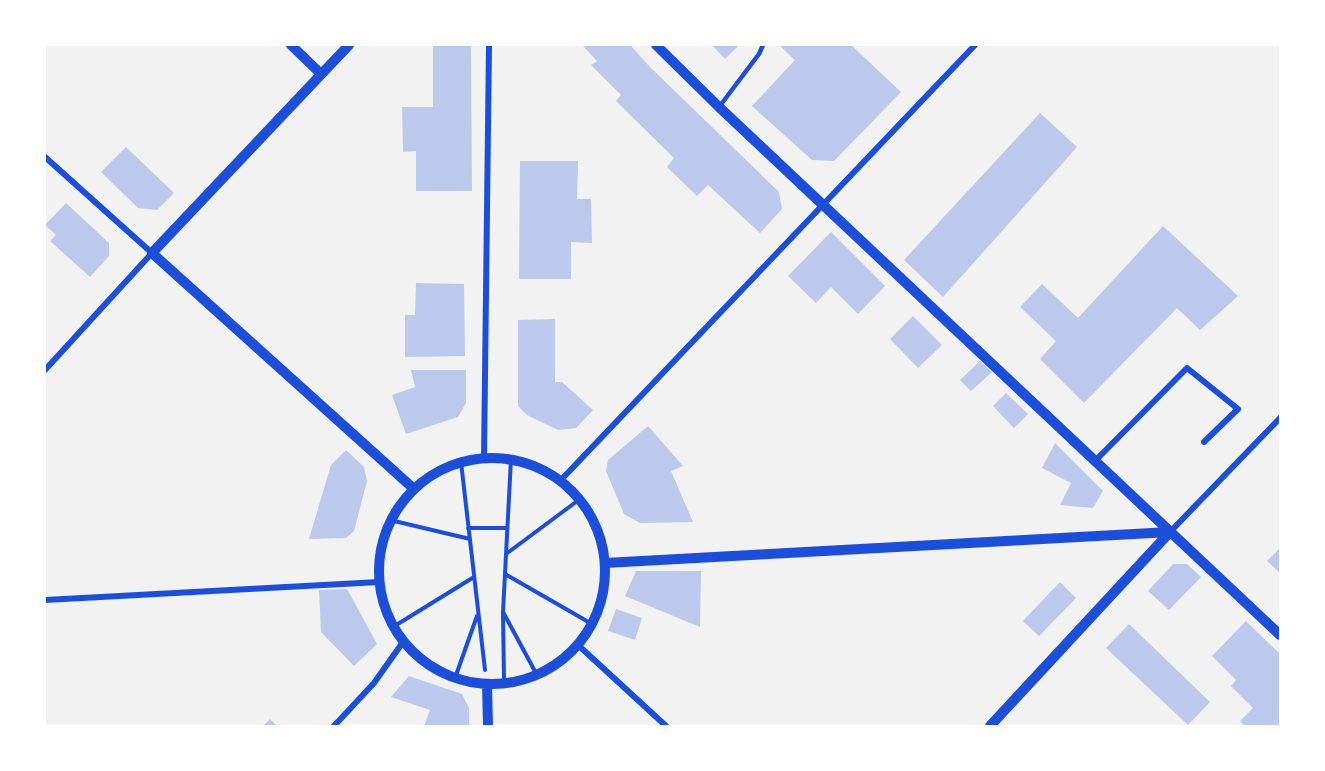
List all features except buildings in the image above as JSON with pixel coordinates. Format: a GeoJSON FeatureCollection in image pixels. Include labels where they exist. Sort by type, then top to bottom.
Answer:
{"type":"FeatureCollection","features":[{"type":"Feature","properties":{"kind":"street"},"geometry":{"type":"LineString","coordinates":[[291,45],[321,74]]}},
{"type":"Feature","properties":{"kind":"street"},"geometry":{"type":"LineString","coordinates":[[45,370],[349,45]]}},
{"type":"Feature","properties":{"kind":"street"},"geometry":{"type":"LineString","coordinates":[[484,458],[489,45]]}},
{"type":"Feature","properties":{"kind":"street"},"geometry":{"type":"LineString","coordinates":[[560,481],[975,45]]}},
{"type":"Feature","properties":{"kind":"street"},"geometry":{"type":"LineString","coordinates":[[661,47],[719,107],[1280,634]]}},
{"type":"Feature","properties":{"kind":"street"},"geometry":{"type":"LineString","coordinates":[[45,157],[414,489]]}},
{"type":"Feature","properties":{"kind":"street"},"geometry":{"type":"LineString","coordinates":[[1095,461],[1186,368],[1238,409],[1204,442]]}},
{"type":"Feature","properties":{"kind":"street"},"geometry":{"type":"LineString","coordinates":[[990,726],[1170,532],[1280,418]]}},
{"type":"Feature","properties":{"kind":"street"},"geometry":{"type":"LineString","coordinates":[[484,458],[511,459],[537,467],[560,481],[580,500],[601,540],[605,563],[604,584],[600,605],[592,624],[578,645],[559,662],[521,681],[487,684],[455,678],[427,664],[403,642],[386,613],[381,598],[378,561],[382,540],[390,520],[400,504],[414,489],[436,473],[461,462],[484,458]]}},
{"type":"Feature","properties":{"kind":"street"},"geometry":{"type":"LineString","coordinates":[[605,563],[1170,532]]}},
{"type":"Feature","properties":{"kind":"street"},"geometry":{"type":"LineString","coordinates":[[45,600],[379,582]]}},
{"type":"Feature","properties":{"kind":"street"},"geometry":{"type":"LineString","coordinates":[[334,726],[374,682],[403,642]]}},
{"type":"Feature","properties":{"kind":"street"},"geometry":{"type":"LineString","coordinates":[[578,645],[666,726]]}},
{"type":"Feature","properties":{"kind":"street"},"geometry":{"type":"LineString","coordinates":[[487,684],[488,726]]}},
{"type":"Feature","properties":{"kind":"lane"},"geometry":{"type":"LineString","coordinates":[[719,107],[759,54],[763,45]]}},
{"type":"Feature","properties":{"kind":"path"},"geometry":{"type":"LineString","coordinates":[[504,684],[502,612],[511,459]]}},
{"type":"Feature","properties":{"kind":"path"},"geometry":{"type":"LineString","coordinates":[[461,462],[487,684]]}},
{"type":"Feature","properties":{"kind":"path"},"geometry":{"type":"LineString","coordinates":[[506,555],[580,500]]}},
{"type":"Feature","properties":{"kind":"path"},"geometry":{"type":"LineString","coordinates":[[390,520],[470,539]]}},
{"type":"Feature","properties":{"kind":"path"},"geometry":{"type":"LineString","coordinates":[[468,528],[507,528]]}},
{"type":"Feature","properties":{"kind":"path"},"geometry":{"type":"LineString","coordinates":[[505,573],[592,624]]}},
{"type":"Feature","properties":{"kind":"path"},"geometry":{"type":"LineString","coordinates":[[393,627],[474,577]]}},
{"type":"Feature","properties":{"kind":"path"},"geometry":{"type":"LineString","coordinates":[[455,678],[478,612]]}},
{"type":"Feature","properties":{"kind":"path"},"geometry":{"type":"LineString","coordinates":[[502,612],[537,675]]}}]}
